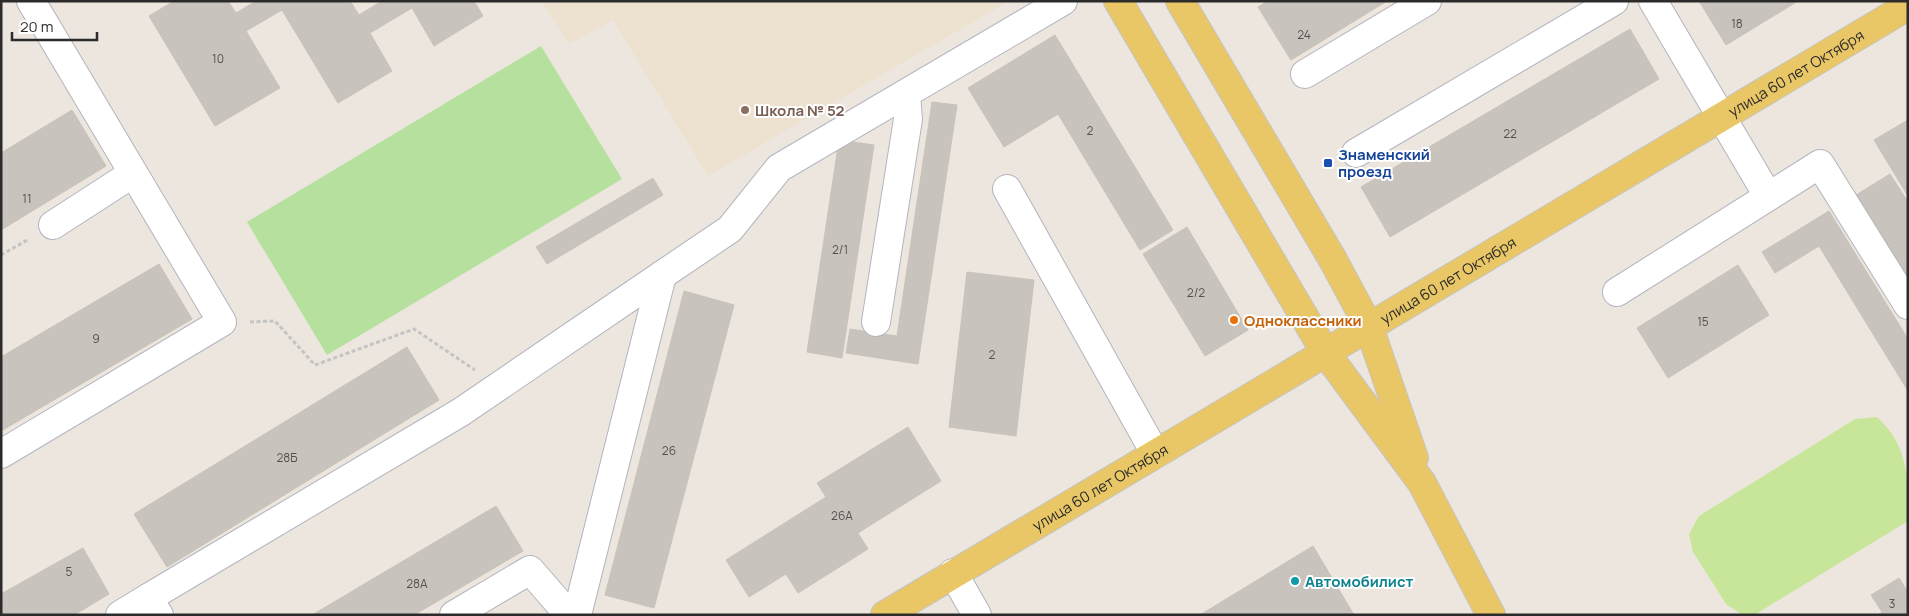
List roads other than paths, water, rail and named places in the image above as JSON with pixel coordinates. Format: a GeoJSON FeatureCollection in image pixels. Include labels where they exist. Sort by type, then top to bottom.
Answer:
{"type":"FeatureCollection","features":[{"type":"Feature","properties":{"kind":"main road"},"geometry":{"type":"LineString","coordinates":[[1118,1],[1325,352],[1422,483]]}},
{"type":"Feature","properties":{"kind":"main road"},"geometry":{"type":"LineString","coordinates":[[1180,1],[1333,260],[1369,327],[1422,483],[1491,615]]}},
{"type":"Feature","properties":{"kind":"main road","name":"улица 60 лет Октября"},"geometry":{"type":"LineString","coordinates":[[885,615],[1908,6]]}},
{"type":"Feature","properties":{"kind":"lane"},"geometry":{"type":"LineString","coordinates":[[1,454],[222,322],[132,174],[31,1]]}},
{"type":"Feature","properties":{"kind":"lane"},"geometry":{"type":"LineString","coordinates":[[120,615],[154,606],[461,412],[730,229],[780,168],[1063,1]]}},
{"type":"Feature","properties":{"kind":"lane"},"geometry":{"type":"LineString","coordinates":[[1305,74],[1427,1]]}},
{"type":"Feature","properties":{"kind":"lane"},"geometry":{"type":"LineString","coordinates":[[1356,153],[1614,1]]}},
{"type":"Feature","properties":{"kind":"lane"},"geometry":{"type":"LineString","coordinates":[[1653,1],[1768,196]]}},
{"type":"Feature","properties":{"kind":"lane"},"geometry":{"type":"LineString","coordinates":[[876,322],[908,119],[906,94]]}},
{"type":"Feature","properties":{"kind":"lane"},"geometry":{"type":"LineString","coordinates":[[1617,292],[1820,164],[1908,305]]}},
{"type":"Feature","properties":{"kind":"lane"},"geometry":{"type":"LineString","coordinates":[[53,225],[132,174]]}},
{"type":"Feature","properties":{"kind":"lane"},"geometry":{"type":"LineString","coordinates":[[1008,189],[1155,453]]}},
{"type":"Feature","properties":{"kind":"lane"},"geometry":{"type":"LineString","coordinates":[[577,615],[662,276]]}},
{"type":"Feature","properties":{"kind":"lane"},"geometry":{"type":"LineString","coordinates":[[454,615],[530,570],[569,615]]}},
{"type":"Feature","properties":{"kind":"lane"},"geometry":{"type":"LineString","coordinates":[[953,574],[977,615]]}},
{"type":"Feature","properties":{"kind":"place","name":"Школа № 52"},"geometry":{"type":"Point","coordinates":[745,110]}},
{"type":"Feature","properties":{"kind":"place","name":"Знаменский проезд"},"geometry":{"type":"Point","coordinates":[1328,163]}},
{"type":"Feature","properties":{"kind":"place","name":"Одноклассники"},"geometry":{"type":"Point","coordinates":[1234,320]}},
{"type":"Feature","properties":{"kind":"place","name":"Автомобилист"},"geometry":{"type":"Point","coordinates":[1295,581]}}]}
